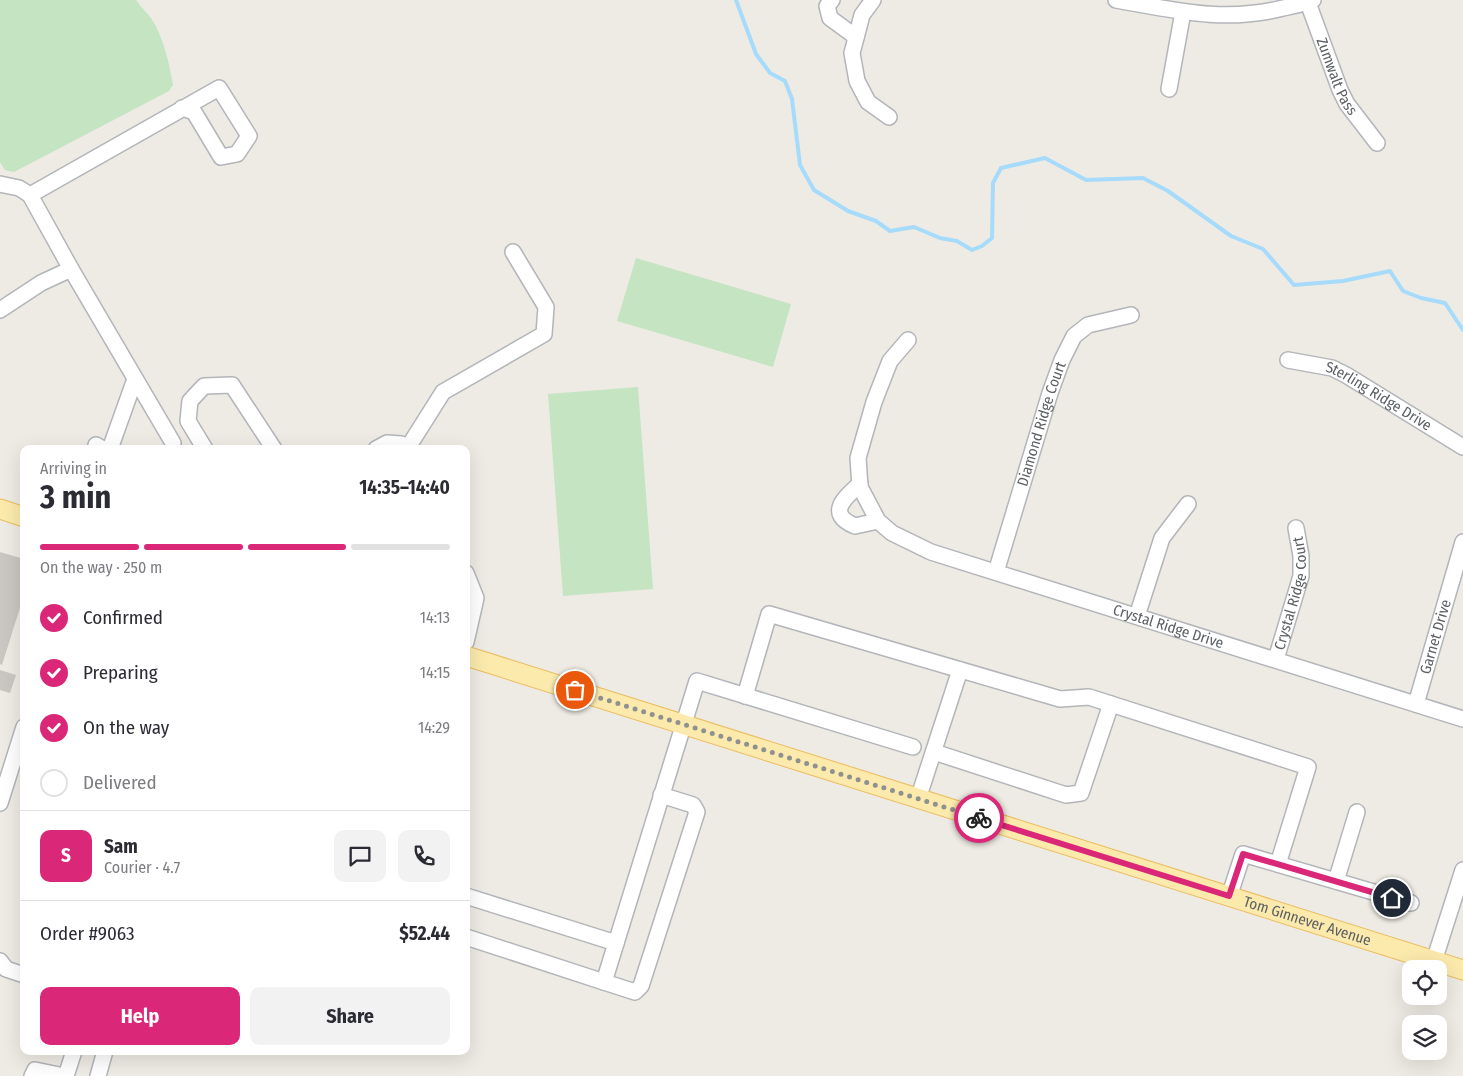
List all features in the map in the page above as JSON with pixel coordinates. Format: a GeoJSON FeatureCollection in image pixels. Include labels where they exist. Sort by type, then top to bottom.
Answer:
{"type":"FeatureCollection","features":[{"type":"Feature","properties":{"kind":"main road"},"geometry":{"type":"LineString","coordinates":[[0,509],[20,516]]}},
{"type":"Feature","properties":{"kind":"main road","name":"Tom Ginnever Avenue"},"geometry":{"type":"LineString","coordinates":[[470,657],[1431,960]]}},
{"type":"Feature","properties":{"kind":"main road","name":"Tom Ginnever Avenue"},"geometry":{"type":"LineString","coordinates":[[1447,965],[1463,970]]}},
{"type":"Feature","properties":{"kind":"street"},"geometry":{"type":"LineString","coordinates":[[832,0],[828,6],[830,18],[856,37]]}},
{"type":"Feature","properties":{"kind":"street"},"geometry":{"type":"LineString","coordinates":[[873,0],[862,15],[852,53],[857,81],[868,102],[889,117]]}},
{"type":"Feature","properties":{"kind":"street"},"geometry":{"type":"LineString","coordinates":[[1116,0],[1183,12],[1224,16],[1264,13],[1309,1]]}},
{"type":"Feature","properties":{"kind":"street","name":"Zumwalt Pass"},"geometry":{"type":"LineString","coordinates":[[1309,1],[1343,97],[1378,143]]}},
{"type":"Feature","properties":{"kind":"street"},"geometry":{"type":"LineString","coordinates":[[1168,90],[1183,12]]}},
{"type":"Feature","properties":{"kind":"street"},"geometry":{"type":"LineString","coordinates":[[30,195],[182,108],[220,88],[249,136],[237,154],[221,157],[194,112],[182,108]]}},
{"type":"Feature","properties":{"kind":"street"},"geometry":{"type":"LineString","coordinates":[[0,184],[19,188],[30,195],[135,379],[168,445]]}},
{"type":"Feature","properties":{"kind":"street"},"geometry":{"type":"LineString","coordinates":[[409,445],[443,392],[544,334],[546,307],[513,252]]}},
{"type":"Feature","properties":{"kind":"street"},"geometry":{"type":"LineString","coordinates":[[0,310],[41,283],[71,269]]}},
{"type":"Feature","properties":{"kind":"street","name":"Diamond Ridge Court"},"geometry":{"type":"LineString","coordinates":[[996,572],[1050,393],[1062,360],[1074,336],[1088,325],[1131,315]]}},
{"type":"Feature","properties":{"kind":"street","name":"Crystal Ridge Drive"},"geometry":{"type":"LineString","coordinates":[[908,340],[890,361],[874,402],[858,458],[860,484],[878,520],[892,533],[931,552],[1463,719]]}},
{"type":"Feature","properties":{"kind":"street","name":"Sterling Ridge Drive"},"geometry":{"type":"LineString","coordinates":[[1288,360],[1332,368],[1463,447]]}},
{"type":"Feature","properties":{"kind":"street"},"geometry":{"type":"LineString","coordinates":[[104,445],[135,379]]}},
{"type":"Feature","properties":{"kind":"street"},"geometry":{"type":"LineString","coordinates":[[203,445],[188,421],[190,401],[204,386],[232,385],[271,445]]}},
{"type":"Feature","properties":{"kind":"street"},"geometry":{"type":"LineString","coordinates":[[170,445],[194,431]]}},
{"type":"Feature","properties":{"kind":"street"},"geometry":{"type":"LineString","coordinates":[[383,445],[387,443],[402,445]]}},
{"type":"Feature","properties":{"kind":"street"},"geometry":{"type":"LineString","coordinates":[[860,484],[848,494],[840,505],[842,520],[855,526],[878,520]]}},
{"type":"Feature","properties":{"kind":"street"},"geometry":{"type":"LineString","coordinates":[[1137,616],[1162,538],[1188,504]]}},
{"type":"Feature","properties":{"kind":"street","name":"Crystal Ridge Court"},"geometry":{"type":"LineString","coordinates":[[1276,660],[1301,576],[1301,556],[1296,528]]}},
{"type":"Feature","properties":{"kind":"street","name":"Garnet Drive"},"geometry":{"type":"LineString","coordinates":[[1416,704],[1463,542]]}},
{"type":"Feature","properties":{"kind":"street"},"geometry":{"type":"LineString","coordinates":[[470,583],[476,598],[470,610]]}},
{"type":"Feature","properties":{"kind":"street"},"geometry":{"type":"LineString","coordinates":[[745,696],[769,614],[1060,698],[1089,698],[1111,704],[1308,767],[1278,864]]}},
{"type":"Feature","properties":{"kind":"street"},"geometry":{"type":"LineString","coordinates":[[918,799],[960,670]]}},
{"type":"Feature","properties":{"kind":"street"},"geometry":{"type":"LineString","coordinates":[[604,982],[697,681],[913,747]]}},
{"type":"Feature","properties":{"kind":"street"},"geometry":{"type":"LineString","coordinates":[[934,752],[1066,795],[1081,793],[1111,704]]}},
{"type":"Feature","properties":{"kind":"street"},"geometry":{"type":"LineString","coordinates":[[0,803],[20,740]]}},
{"type":"Feature","properties":{"kind":"street"},"geometry":{"type":"LineString","coordinates":[[470,938],[635,992],[641,986],[697,812],[693,805],[661,795]]}},
{"type":"Feature","properties":{"kind":"street"},"geometry":{"type":"LineString","coordinates":[[1336,881],[1357,812]]}},
{"type":"Feature","properties":{"kind":"street"},"geometry":{"type":"LineString","coordinates":[[1229,896],[1243,854],[1411,903]]}},
{"type":"Feature","properties":{"kind":"street"},"geometry":{"type":"LineString","coordinates":[[1434,960],[1463,870]]}},
{"type":"Feature","properties":{"kind":"street"},"geometry":{"type":"LineString","coordinates":[[470,897],[616,943]]}},
{"type":"Feature","properties":{"kind":"street"},"geometry":{"type":"LineString","coordinates":[[0,961],[6,969],[20,974]]}},
{"type":"Feature","properties":{"kind":"street"},"geometry":{"type":"LineString","coordinates":[[32,1076],[35,1070],[39,1070],[65,1076],[73,1055]]}},
{"type":"Feature","properties":{"kind":"street"},"geometry":{"type":"LineString","coordinates":[[98,1076],[104,1055]]}},
{"type":"Feature","properties":{"kind":"green space"},"geometry":{"type":"Polygon","coordinates":[[[0,0],[136,0],[151,18],[163,42],[173,85],[169,91],[14,172],[5,170],[0,162],[0,0]]]}},
{"type":"Feature","properties":{"kind":"green space"},"geometry":{"type":"Polygon","coordinates":[[[636,258],[791,304],[773,367],[617,321],[636,258]]]}},
{"type":"Feature","properties":{"kind":"green space"},"geometry":{"type":"Polygon","coordinates":[[[638,387],[653,589],[563,596],[548,394],[638,387]]]}},
{"type":"Feature","properties":{"kind":"building"},"geometry":{"type":"Polygon","coordinates":[[[0,552],[20,558],[20,608],[2,665],[0,664],[0,552]]]}},
{"type":"Feature","properties":{"kind":"building"},"geometry":{"type":"Polygon","coordinates":[[[0,670],[16,675],[10,693],[0,690],[0,670]]]}},
{"type":"Feature","properties":{"kind":"waterway"},"geometry":{"type":"LineString","coordinates":[[736,0],[756,54],[770,73],[785,81],[792,99],[800,165],[814,190],[848,211],[876,221],[890,231],[914,227],[940,238],[957,241],[972,250],[982,246],[992,238],[993,183],[1001,168],[1045,158],[1086,180],[1143,178],[1168,191],[1231,236],[1263,249],[1294,285],[1343,281],[1390,271],[1403,291],[1421,298],[1445,303],[1463,330]]}},
{"type":"Feature","properties":{"kind":"way so far"},"geometry":{"type":"LineString","coordinates":[[575,690],[979,818]]}},
{"type":"Feature","properties":{"kind":"route"},"geometry":{"type":"LineString","coordinates":[[979,818],[1229,896],[1243,854],[1392,898]]}}]}
